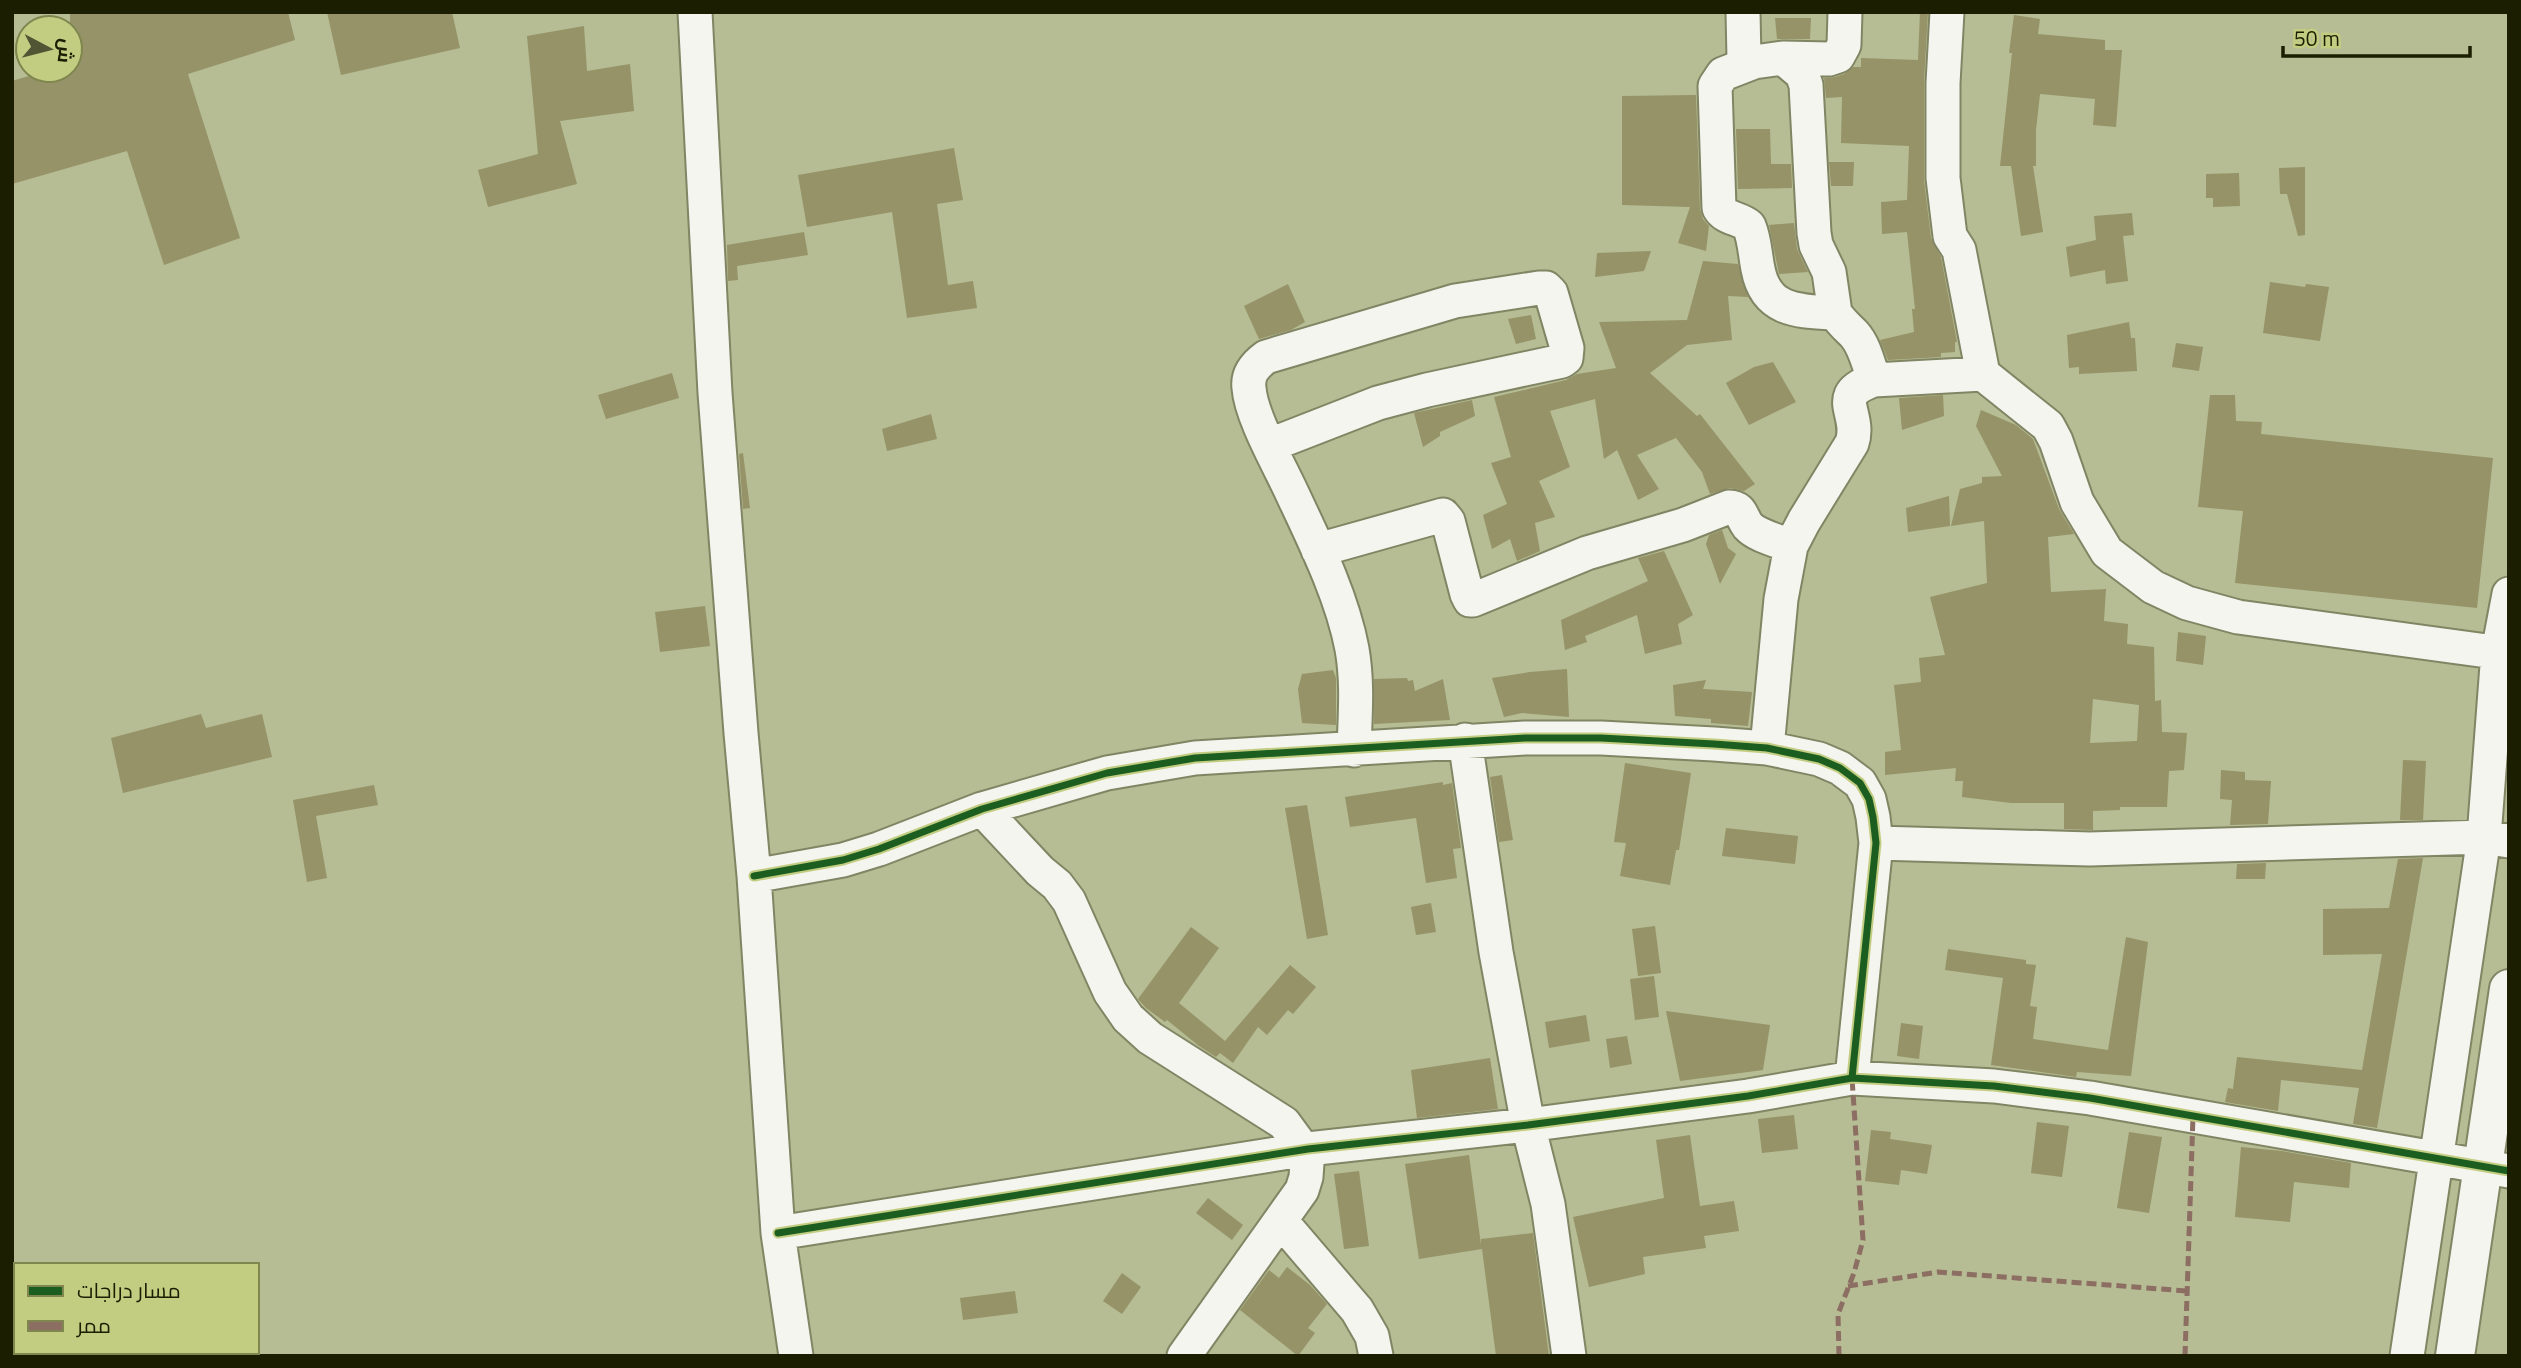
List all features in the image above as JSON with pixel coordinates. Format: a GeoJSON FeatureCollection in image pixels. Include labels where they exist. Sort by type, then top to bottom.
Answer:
{"type":"FeatureCollection","features":[{"type":"Feature","properties":{"kind":"main road"},"geometry":{"type":"LineString","coordinates":[[2481,1356],[2502,1167],[2509,989]]}},
{"type":"Feature","properties":{"kind":"main road"},"geometry":{"type":"LineString","coordinates":[[2455,1356],[2502,1167]]}},
{"type":"Feature","properties":{"kind":"street"},"geometry":{"type":"LineString","coordinates":[[695,12],[715,393],[754,876],[778,1233],[796,1356]]}},
{"type":"Feature","properties":{"kind":"street"},"geometry":{"type":"LineString","coordinates":[[1743,12],[1744,59],[1769,60],[1829,59],[1838,56],[1844,45],[1845,12]]}},
{"type":"Feature","properties":{"kind":"street"},"geometry":{"type":"LineString","coordinates":[[1947,12],[1943,83],[1945,206],[1950,236],[1959,250],[1983,374],[2048,426],[2056,441],[2077,502],[2107,552],[2153,587],[2187,603],[2238,617],[2504,653]]}},
{"type":"Feature","properties":{"kind":"street"},"geometry":{"type":"LineString","coordinates":[[1835,313],[1799,311],[1770,298],[1758,272],[1749,226],[1741,220],[1725,215],[1719,208],[1714,86],[1723,74],[1769,60],[1802,74],[1806,85],[1816,245],[1829,272],[1835,313],[1861,346],[1874,380]]}},
{"type":"Feature","properties":{"kind":"street"},"geometry":{"type":"LineString","coordinates":[[1270,445],[1378,403],[1562,361],[1566,358],[1567,348],[1550,293],[1546,288],[1539,288],[1455,301],[1266,358],[1257,363],[1250,374],[1248,386],[1253,408],[1318,550],[1346,625],[1352,648],[1356,688],[1354,750]]}},
{"type":"Feature","properties":{"kind":"street"},"geometry":{"type":"LineString","coordinates":[[1767,748],[1781,599],[1791,546],[1852,443],[1855,430],[1849,403],[1850,395],[1861,385],[1874,380],[1983,374]]}},
{"type":"Feature","properties":{"kind":"street"},"geometry":{"type":"LineString","coordinates":[[1318,550],[1443,515],[1448,521],[1467,594],[1470,600],[1473,600],[1587,553],[1683,525],[1733,506],[1740,511],[1750,528],[1791,546]]}},
{"type":"Feature","properties":{"kind":"street"},"geometry":{"type":"LineString","coordinates":[[2407,1356],[2437,1158],[2496,839],[2509,594]]}},
{"type":"Feature","properties":{"kind":"street"},"geometry":{"type":"LineString","coordinates":[[754,876],[844,860],[982,808],[1107,773],[1195,758],[1354,750],[1465,740],[1601,738],[1767,748],[1819,759],[1840,768],[1860,783],[1869,799],[1874,817],[1876,844],[1852,1079]]}},
{"type":"Feature","properties":{"kind":"street"},"geometry":{"type":"LineString","coordinates":[[1465,740],[1496,952],[1528,1125],[1548,1204],[1569,1356]]}},
{"type":"Feature","properties":{"kind":"street"},"geometry":{"type":"LineString","coordinates":[[982,808],[1040,871],[1057,885],[1069,901],[1110,992],[1128,1018],[1150,1038],[1284,1123],[1303,1149],[1308,1149]]}},
{"type":"Feature","properties":{"kind":"street"},"geometry":{"type":"LineString","coordinates":[[1876,844],[2090,849],[2496,839]]}},
{"type":"Feature","properties":{"kind":"street"},"geometry":{"type":"LineString","coordinates":[[778,1233],[1308,1149],[1528,1125],[1748,1096],[1852,1079],[1994,1086],[2090,1098],[2502,1167]]}},
{"type":"Feature","properties":{"kind":"street"},"geometry":{"type":"LineString","coordinates":[[1184,1356],[1302,1190],[1308,1149]]}},
{"type":"Feature","properties":{"kind":"street"},"geometry":{"type":"LineString","coordinates":[[1281,1222],[1362,1317],[1372,1336],[1376,1356]]}},
{"type":"Feature","properties":{"kind":"building"},"geometry":{"type":"Polygon","coordinates":[[[288,12],[295,40],[188,74],[240,238],[164,265],[127,151],[12,184],[12,81],[14,84],[84,84],[84,14],[70,14],[288,12]]]}},
{"type":"Feature","properties":{"kind":"building"},"geometry":{"type":"Polygon","coordinates":[[[327,12],[452,12],[460,48],[341,75],[327,12]]]}},
{"type":"Feature","properties":{"kind":"building"},"geometry":{"type":"Polygon","coordinates":[[[1920,12],[1928,12],[1924,82],[1924,180],[1931,238],[1941,257],[1957,342],[1955,352],[1941,353],[1941,357],[1888,360],[1880,340],[1914,332],[1912,309],[1915,309],[1907,232],[1882,234],[1881,202],[1907,200],[1909,146],[1841,143],[1842,97],[1826,98],[1824,78],[1844,74],[1853,67],[1861,67],[1861,58],[1918,60],[1920,12]]]}},
{"type":"Feature","properties":{"kind":"building"},"geometry":{"type":"Polygon","coordinates":[[[2014,15],[2040,19],[2038,34],[2105,40],[2105,50],[2122,50],[2116,127],[2093,125],[2095,99],[2040,94],[2036,166],[2033,166],[2043,232],[2021,236],[2011,166],[2000,166],[2014,15]]]}},
{"type":"Feature","properties":{"kind":"building"},"geometry":{"type":"Polygon","coordinates":[[[1775,18],[1811,18],[1810,39],[1777,39],[1775,18]]]}},
{"type":"Feature","properties":{"kind":"building"},"geometry":{"type":"Polygon","coordinates":[[[584,26],[587,71],[630,64],[634,111],[560,121],[577,184],[488,207],[478,170],[538,154],[527,36],[584,26]]]}},
{"type":"Feature","properties":{"kind":"building"},"geometry":{"type":"Polygon","coordinates":[[[1696,95],[1700,209],[1709,226],[1706,251],[1678,243],[1690,207],[1622,205],[1622,96],[1696,95]]]}},
{"type":"Feature","properties":{"kind":"building"},"geometry":{"type":"Polygon","coordinates":[[[1736,129],[1770,129],[1771,164],[1791,164],[1792,188],[1738,189],[1736,129]]]}},
{"type":"Feature","properties":{"kind":"building"},"geometry":{"type":"Polygon","coordinates":[[[954,148],[963,200],[937,204],[948,285],[973,281],[977,308],[907,318],[892,212],[807,227],[798,175],[954,148]]]}},
{"type":"Feature","properties":{"kind":"building"},"geometry":{"type":"Polygon","coordinates":[[[1829,162],[1854,162],[1853,186],[1831,186],[1829,162]]]}},
{"type":"Feature","properties":{"kind":"building"},"geometry":{"type":"Polygon","coordinates":[[[2305,167],[2305,235],[2298,236],[2287,194],[2280,194],[2279,168],[2305,167]]]}},
{"type":"Feature","properties":{"kind":"building"},"geometry":{"type":"Polygon","coordinates":[[[2239,173],[2240,206],[2213,207],[2213,198],[2206,198],[2206,174],[2239,173]]]}},
{"type":"Feature","properties":{"kind":"building"},"geometry":{"type":"Polygon","coordinates":[[[2132,213],[2134,235],[2123,236],[2128,281],[2106,284],[2105,270],[2070,277],[2066,247],[2096,240],[2094,216],[2132,213]]]}},
{"type":"Feature","properties":{"kind":"building"},"geometry":{"type":"Polygon","coordinates":[[[1794,223],[1797,249],[1808,272],[1779,274],[1769,225],[1794,223]]]}},
{"type":"Feature","properties":{"kind":"building"},"geometry":{"type":"Polygon","coordinates":[[[804,232],[808,255],[737,266],[738,280],[728,281],[727,245],[804,232]]]}},
{"type":"Feature","properties":{"kind":"building"},"geometry":{"type":"Polygon","coordinates":[[[1651,251],[1644,271],[1595,277],[1597,253],[1651,251]]]}},
{"type":"Feature","properties":{"kind":"building"},"geometry":{"type":"Polygon","coordinates":[[[1703,261],[1738,264],[1748,297],[1728,296],[1732,340],[1687,345],[1650,373],[1697,416],[1700,414],[1755,484],[1744,491],[1730,488],[1710,494],[1702,472],[1676,438],[1637,455],[1659,489],[1638,500],[1617,450],[1604,459],[1595,399],[1550,411],[1570,467],[1539,481],[1555,517],[1535,523],[1540,551],[1517,561],[1510,539],[1492,549],[1483,515],[1507,504],[1491,463],[1511,457],[1494,397],[1566,380],[1577,374],[1616,368],[1599,322],[1687,320],[1703,261]]]}},
{"type":"Feature","properties":{"kind":"building"},"geometry":{"type":"Polygon","coordinates":[[[2270,282],[2329,287],[2320,341],[2263,333],[2270,282]]]}},
{"type":"Feature","properties":{"kind":"building"},"geometry":{"type":"Polygon","coordinates":[[[1288,284],[1305,322],[1291,330],[1259,339],[1244,306],[1288,284]]]}},
{"type":"Feature","properties":{"kind":"building"},"geometry":{"type":"Polygon","coordinates":[[[1531,315],[1536,339],[1516,344],[1508,319],[1531,315]]]}},
{"type":"Feature","properties":{"kind":"building"},"geometry":{"type":"Polygon","coordinates":[[[2129,322],[2131,338],[2135,338],[2137,371],[2079,374],[2079,367],[2069,368],[2067,335],[2129,322]]]}},
{"type":"Feature","properties":{"kind":"building"},"geometry":{"type":"Polygon","coordinates":[[[2176,343],[2203,347],[2199,371],[2172,367],[2176,343]]]}},
{"type":"Feature","properties":{"kind":"building"},"geometry":{"type":"Polygon","coordinates":[[[1773,362],[1796,402],[1749,425],[1726,383],[1754,367],[1773,362]]]}},
{"type":"Feature","properties":{"kind":"building"},"geometry":{"type":"Polygon","coordinates":[[[672,373],[679,398],[606,419],[598,395],[672,373]]]}},
{"type":"Feature","properties":{"kind":"building"},"geometry":{"type":"Polygon","coordinates":[[[1943,395],[1944,416],[1902,430],[1899,398],[1943,395]]]}},
{"type":"Feature","properties":{"kind":"building"},"geometry":{"type":"Polygon","coordinates":[[[2210,395],[2235,395],[2236,421],[2262,422],[2261,434],[2493,458],[2477,608],[2235,583],[2243,511],[2198,507],[2210,395]]]}},
{"type":"Feature","properties":{"kind":"building"},"geometry":{"type":"Polygon","coordinates":[[[1472,400],[1475,416],[1440,432],[1440,436],[1423,447],[1414,413],[1472,400]]]}},
{"type":"Feature","properties":{"kind":"building"},"geometry":{"type":"Polygon","coordinates":[[[1981,410],[2016,425],[2033,439],[2059,509],[2074,534],[2048,537],[2051,592],[2106,589],[2104,621],[2128,624],[2127,644],[2154,647],[2155,701],[2161,700],[2162,732],[2187,733],[2184,770],[2169,771],[2167,807],[2120,807],[2120,810],[2093,811],[2093,830],[2064,829],[2064,803],[2011,803],[1962,797],[1963,781],[1955,781],[1956,768],[1885,775],[1885,752],[1901,750],[1894,685],[1921,682],[1919,658],[1945,655],[1930,597],[1987,583],[1984,521],[1951,526],[1960,489],[1982,483],[1982,477],[2002,476],[1976,426],[1981,410]],[[2093,699],[2090,743],[2137,741],[2139,705],[2093,699]]]}},
{"type":"Feature","properties":{"kind":"building"},"geometry":{"type":"Polygon","coordinates":[[[931,414],[937,439],[887,451],[882,429],[931,414]]]}},
{"type":"Feature","properties":{"kind":"building"},"geometry":{"type":"Polygon","coordinates":[[[743,453],[750,508],[743,509],[739,454],[743,453]]]}},
{"type":"Feature","properties":{"kind":"building"},"geometry":{"type":"Polygon","coordinates":[[[1949,496],[1950,526],[1908,532],[1906,508],[1949,496]]]}},
{"type":"Feature","properties":{"kind":"building"},"geometry":{"type":"Polygon","coordinates":[[[1722,530],[1728,548],[1736,554],[1720,584],[1706,544],[1709,535],[1722,530]]]}},
{"type":"Feature","properties":{"kind":"building"},"geometry":{"type":"Polygon","coordinates":[[[1664,551],[1693,615],[1678,624],[1682,644],[1645,654],[1637,615],[1585,636],[1587,642],[1565,650],[1561,620],[1648,581],[1638,558],[1664,551]]]}},
{"type":"Feature","properties":{"kind":"building"},"geometry":{"type":"Polygon","coordinates":[[[705,606],[710,646],[660,652],[655,612],[705,606]]]}},
{"type":"Feature","properties":{"kind":"building"},"geometry":{"type":"Polygon","coordinates":[[[2178,632],[2206,636],[2203,665],[2176,661],[2178,632]]]}},
{"type":"Feature","properties":{"kind":"building"},"geometry":{"type":"Polygon","coordinates":[[[1567,669],[1569,717],[1522,713],[1504,717],[1492,678],[1567,669]]]}},
{"type":"Feature","properties":{"kind":"building"},"geometry":{"type":"Polygon","coordinates":[[[1333,670],[1336,678],[1336,725],[1302,723],[1298,689],[1302,674],[1333,670]]]}},
{"type":"Feature","properties":{"kind":"building"},"geometry":{"type":"Polygon","coordinates":[[[1407,678],[1408,681],[1413,680],[1415,691],[1443,679],[1450,720],[1374,724],[1374,679],[1407,678]]]}},
{"type":"Feature","properties":{"kind":"building"},"geometry":{"type":"Polygon","coordinates":[[[1706,680],[1703,689],[1752,692],[1748,726],[1675,716],[1673,685],[1706,680]]]}},
{"type":"Feature","properties":{"kind":"building"},"geometry":{"type":"Polygon","coordinates":[[[201,714],[206,728],[262,714],[272,757],[123,793],[111,738],[201,714]]]}},
{"type":"Feature","properties":{"kind":"building"},"geometry":{"type":"Polygon","coordinates":[[[2403,760],[2426,761],[2423,820],[2400,820],[2403,760]]]}},
{"type":"Feature","properties":{"kind":"building"},"geometry":{"type":"Polygon","coordinates":[[[1625,763],[1691,773],[1679,850],[1676,850],[1670,885],[1620,876],[1626,843],[1614,842],[1625,763]]]}},
{"type":"Feature","properties":{"kind":"building"},"geometry":{"type":"Polygon","coordinates":[[[2221,770],[2245,772],[2245,780],[2271,781],[2268,824],[2230,825],[2232,800],[2220,799],[2221,770]]]}},
{"type":"Feature","properties":{"kind":"building"},"geometry":{"type":"Polygon","coordinates":[[[1502,775],[1513,840],[1499,842],[1490,777],[1502,775]]]}},
{"type":"Feature","properties":{"kind":"building"},"geometry":{"type":"Polygon","coordinates":[[[1443,782],[1443,785],[1452,783],[1461,848],[1453,849],[1457,878],[1426,883],[1416,818],[1350,827],[1345,797],[1443,782]]]}},
{"type":"Feature","properties":{"kind":"building"},"geometry":{"type":"Polygon","coordinates":[[[374,785],[378,805],[316,816],[327,878],[307,882],[293,800],[374,785]]]}},
{"type":"Feature","properties":{"kind":"building"},"geometry":{"type":"Polygon","coordinates":[[[1307,805],[1328,935],[1307,939],[1285,808],[1307,805]]]}},
{"type":"Feature","properties":{"kind":"building"},"geometry":{"type":"Polygon","coordinates":[[[1726,828],[1798,836],[1795,864],[1722,856],[1726,828]]]}},
{"type":"Feature","properties":{"kind":"building"},"geometry":{"type":"Polygon","coordinates":[[[2423,858],[2377,1128],[2353,1124],[2359,1088],[2281,1080],[2278,1111],[2225,1102],[2228,1088],[2233,1089],[2237,1057],[2362,1070],[2382,954],[2323,955],[2323,909],[2389,908],[2398,859],[2423,858]]]}},
{"type":"Feature","properties":{"kind":"building"},"geometry":{"type":"Polygon","coordinates":[[[2266,863],[2265,879],[2236,879],[2237,864],[2266,863]]]}},
{"type":"Feature","properties":{"kind":"building"},"geometry":{"type":"Polygon","coordinates":[[[1431,903],[1436,932],[1416,935],[1411,907],[1431,903]]]}},
{"type":"Feature","properties":{"kind":"building"},"geometry":{"type":"Polygon","coordinates":[[[1655,926],[1661,973],[1638,976],[1632,929],[1655,926]]]}},
{"type":"Feature","properties":{"kind":"building"},"geometry":{"type":"Polygon","coordinates":[[[1191,927],[1219,948],[1179,1003],[1225,1041],[1290,965],[1316,987],[1293,1014],[1288,1010],[1267,1035],[1258,1027],[1233,1063],[1220,1053],[1216,1057],[1199,1046],[1167,1020],[1165,1022],[1146,1008],[1138,999],[1191,927]]]}},
{"type":"Feature","properties":{"kind":"building"},"geometry":{"type":"Polygon","coordinates":[[[2126,937],[2148,942],[2131,1076],[2077,1072],[2076,1077],[1991,1065],[2003,978],[1945,970],[1948,949],[2026,960],[2026,964],[2036,965],[2030,1006],[2037,1007],[2033,1039],[2108,1050],[2126,937]]]}},
{"type":"Feature","properties":{"kind":"building"},"geometry":{"type":"Polygon","coordinates":[[[1654,976],[1659,1017],[1635,1020],[1630,979],[1654,976]]]}},
{"type":"Feature","properties":{"kind":"building"},"geometry":{"type":"Polygon","coordinates":[[[1666,1011],[1770,1025],[1763,1070],[1680,1081],[1666,1011]]]}},
{"type":"Feature","properties":{"kind":"building"},"geometry":{"type":"Polygon","coordinates":[[[1586,1015],[1590,1041],[1549,1048],[1545,1022],[1586,1015]]]}},
{"type":"Feature","properties":{"kind":"building"},"geometry":{"type":"Polygon","coordinates":[[[1901,1023],[1923,1026],[1919,1059],[1897,1056],[1901,1023]]]}},
{"type":"Feature","properties":{"kind":"building"},"geometry":{"type":"Polygon","coordinates":[[[1627,1036],[1632,1064],[1610,1068],[1606,1039],[1627,1036]]]}},
{"type":"Feature","properties":{"kind":"building"},"geometry":{"type":"Polygon","coordinates":[[[1490,1058],[1498,1109],[1417,1118],[1411,1070],[1490,1058]]]}},
{"type":"Feature","properties":{"kind":"building"},"geometry":{"type":"Polygon","coordinates":[[[1794,1115],[1798,1149],[1762,1153],[1758,1119],[1794,1115]]]}},
{"type":"Feature","properties":{"kind":"building"},"geometry":{"type":"Polygon","coordinates":[[[2037,1122],[2069,1126],[2062,1177],[2031,1173],[2037,1122]]]}},
{"type":"Feature","properties":{"kind":"building"},"geometry":{"type":"Polygon","coordinates":[[[1871,1130],[1891,1132],[1890,1139],[1932,1145],[1927,1174],[1901,1170],[1899,1185],[1865,1181],[1871,1130]]]}},
{"type":"Feature","properties":{"kind":"building"},"geometry":{"type":"Polygon","coordinates":[[[2129,1132],[2162,1137],[2149,1213],[2117,1208],[2129,1132]]]}},
{"type":"Feature","properties":{"kind":"building"},"geometry":{"type":"Polygon","coordinates":[[[1690,1135],[1700,1206],[1734,1201],[1739,1231],[1704,1236],[1706,1248],[1643,1257],[1645,1274],[1589,1287],[1573,1217],[1664,1198],[1656,1140],[1690,1135]]]}},
{"type":"Feature","properties":{"kind":"building"},"geometry":{"type":"Polygon","coordinates":[[[2241,1147],[2351,1163],[2349,1188],[2294,1182],[2290,1222],[2235,1217],[2241,1147]]]}},
{"type":"Feature","properties":{"kind":"building"},"geometry":{"type":"Polygon","coordinates":[[[1469,1155],[1481,1245],[1481,1239],[1533,1233],[1549,1356],[1496,1356],[1482,1249],[1419,1259],[1405,1164],[1469,1155]]]}},
{"type":"Feature","properties":{"kind":"building"},"geometry":{"type":"Polygon","coordinates":[[[1359,1171],[1369,1246],[1344,1249],[1334,1174],[1359,1171]]]}},
{"type":"Feature","properties":{"kind":"building"},"geometry":{"type":"Polygon","coordinates":[[[1208,1198],[1243,1225],[1232,1240],[1196,1213],[1208,1198]]]}},
{"type":"Feature","properties":{"kind":"building"},"geometry":{"type":"Polygon","coordinates":[[[1287,1267],[1310,1285],[1327,1304],[1308,1328],[1315,1333],[1298,1356],[1240,1310],[1269,1270],[1279,1278],[1287,1267]]]}},
{"type":"Feature","properties":{"kind":"building"},"geometry":{"type":"Polygon","coordinates":[[[1122,1273],[1141,1287],[1122,1314],[1103,1301],[1122,1273]]]}},
{"type":"Feature","properties":{"kind":"building"},"geometry":{"type":"Polygon","coordinates":[[[1015,1291],[1018,1313],[963,1320],[960,1298],[1015,1291]]]}},
{"type":"Feature","properties":{"kind":"marked path"},"geometry":{"type":"LineString","coordinates":[[1839,1356],[1838,1314],[1863,1240],[1852,1078]]}},
{"type":"Feature","properties":{"kind":"marked path"},"geometry":{"type":"LineString","coordinates":[[2185,1356],[2193,1116]]}},
{"type":"Feature","properties":{"kind":"marked path"},"geometry":{"type":"LineString","coordinates":[[1848,1286],[1938,1272],[2187,1291]]}},
{"type":"Feature","properties":{"kind":"cycle path"},"geometry":{"type":"LineString","coordinates":[[754,876],[843,860],[982,809],[1107,773],[1195,758],[1525,738],[1601,738],[1767,748],[1819,759],[1840,768],[1860,783],[1869,799],[1876,843],[1852,1078]]}},
{"type":"Feature","properties":{"kind":"cycle path"},"geometry":{"type":"LineString","coordinates":[[778,1233],[1308,1149],[1528,1125],[1748,1096],[1852,1078],[1994,1086],[2090,1098],[2509,1171]]}}]}
